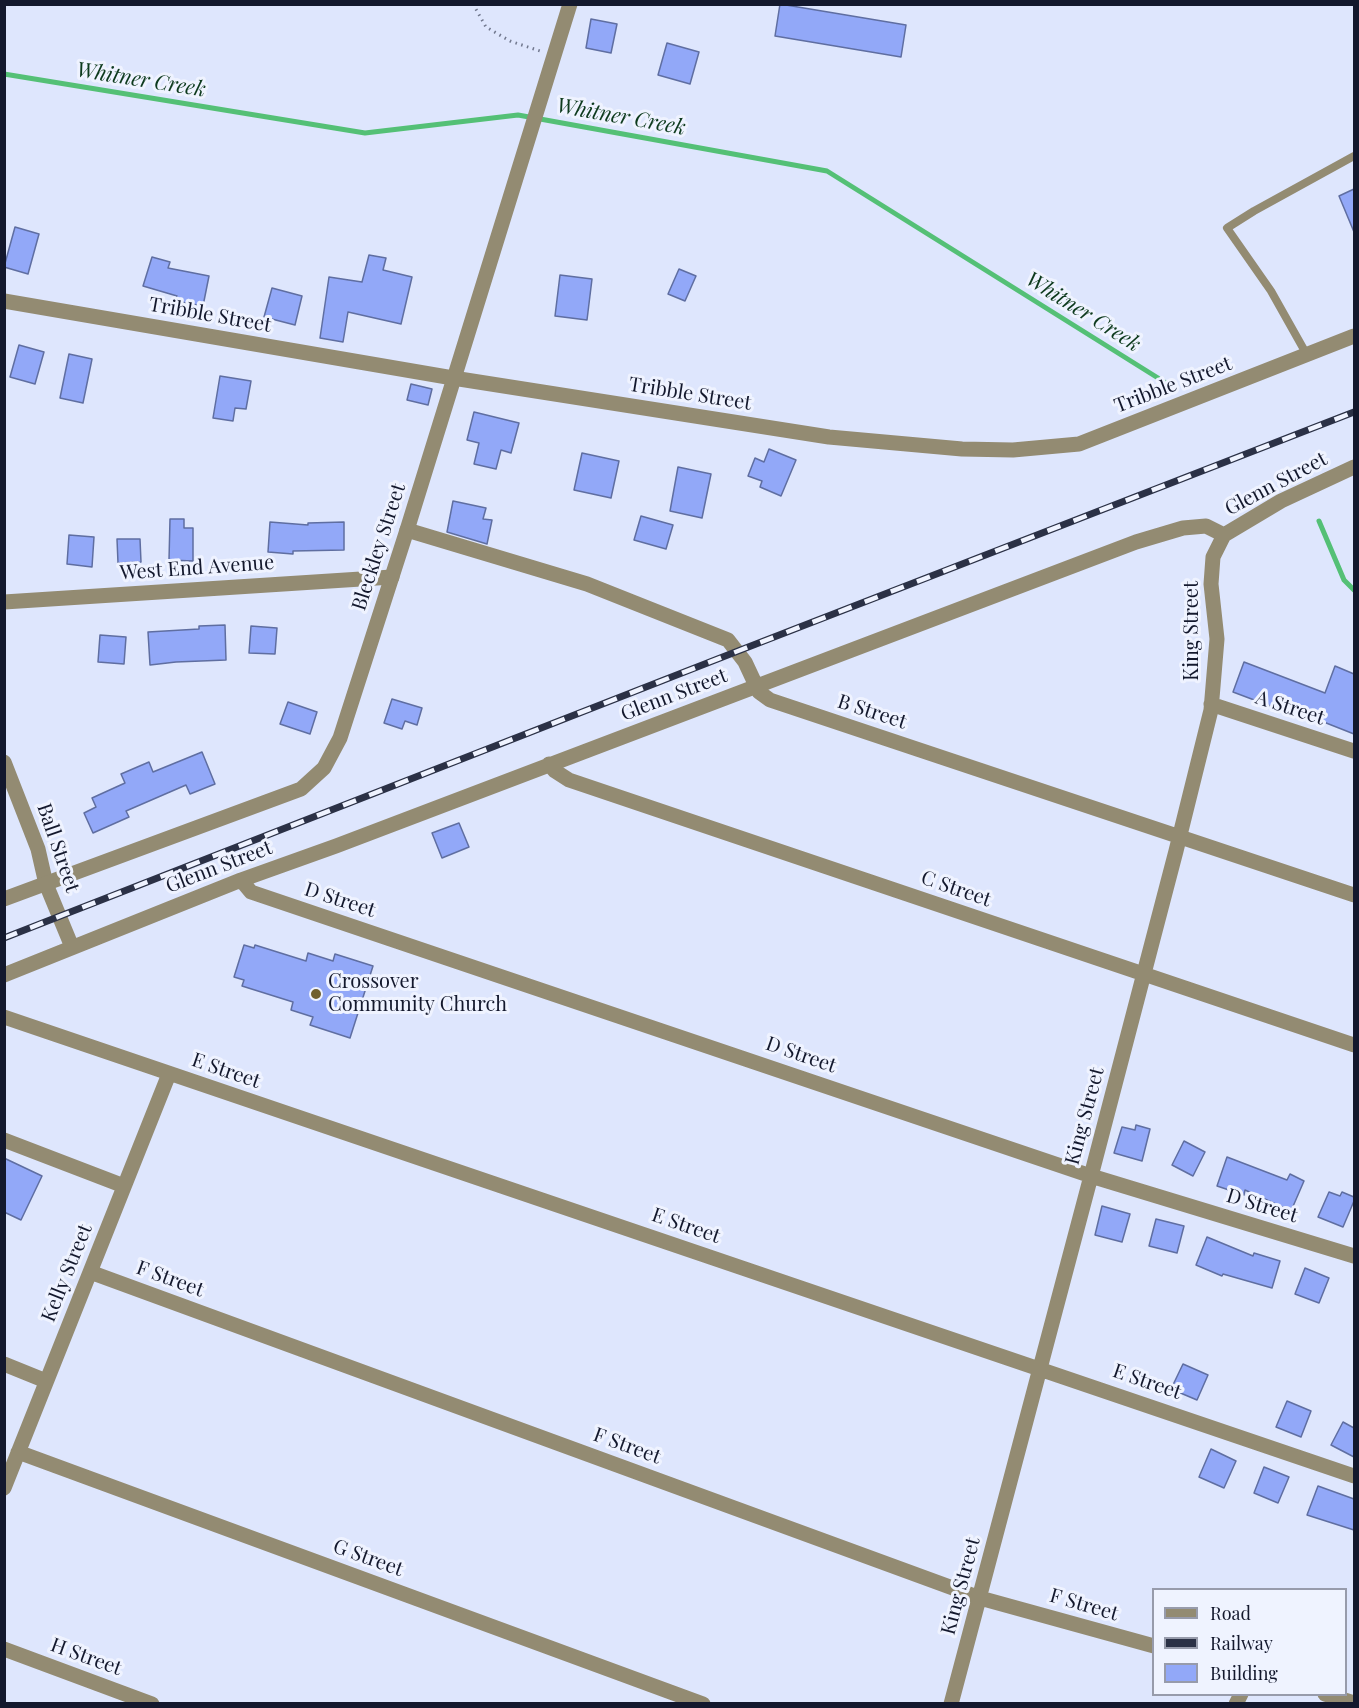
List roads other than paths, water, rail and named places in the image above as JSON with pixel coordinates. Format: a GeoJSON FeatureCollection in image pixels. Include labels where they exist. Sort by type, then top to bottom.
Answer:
{"type":"FeatureCollection","features":[{"type":"Feature","properties":{"kind":"street","name":"Bleckley Street"},"geometry":{"type":"LineString","coordinates":[[4,899],[301,789],[324,768],[340,738],[392,577],[570,4]]}},
{"type":"Feature","properties":{"kind":"street","name":"Tribble Street"},"geometry":{"type":"LineString","coordinates":[[4,302],[453,378],[829,437],[962,449],[1013,450],[1079,444],[1354,336]]}},
{"type":"Feature","properties":{"kind":"street","name":"Glenn Street"},"geometry":{"type":"LineString","coordinates":[[4,975],[241,880],[1136,542],[1183,528],[1206,526],[1224,535],[1281,501],[1354,466]]}},
{"type":"Feature","properties":{"kind":"street","name":"B Street"},"geometry":{"type":"LineString","coordinates":[[407,530],[587,584],[728,640],[745,662],[759,692],[770,700],[1354,895]]}},
{"type":"Feature","properties":{"kind":"street","name":"King Street"},"geometry":{"type":"LineString","coordinates":[[951,1704],[1180,836],[1211,704],[1217,639],[1211,584],[1213,557],[1224,535]]}},
{"type":"Feature","properties":{"kind":"street","name":"West End Avenue"},"geometry":{"type":"LineString","coordinates":[[4,602],[392,577]]}},
{"type":"Feature","properties":{"kind":"street","name":"A Street"},"geometry":{"type":"LineString","coordinates":[[1211,704],[1354,751]]}},
{"type":"Feature","properties":{"kind":"street","name":"Ball Street"},"geometry":{"type":"LineString","coordinates":[[4,762],[38,849],[46,884],[72,947]]}},
{"type":"Feature","properties":{"kind":"street","name":"C Street"},"geometry":{"type":"LineString","coordinates":[[549,764],[569,780],[1354,1046]]}},
{"type":"Feature","properties":{"kind":"street","name":"D Street"},"geometry":{"type":"LineString","coordinates":[[241,880],[251,892],[1091,1176],[1354,1256]]}},
{"type":"Feature","properties":{"kind":"street","name":"E Street"},"geometry":{"type":"LineString","coordinates":[[4,1017],[1354,1476]]}},
{"type":"Feature","properties":{"kind":"street","name":"Kelly Street"},"geometry":{"type":"LineString","coordinates":[[4,1488],[169,1074]]}},
{"type":"Feature","properties":{"kind":"street"},"geometry":{"type":"LineString","coordinates":[[4,1140],[124,1186]]}},
{"type":"Feature","properties":{"kind":"street","name":"F Street"},"geometry":{"type":"LineString","coordinates":[[90,1272],[980,1598],[1152,1645]]}},
{"type":"Feature","properties":{"kind":"street"},"geometry":{"type":"LineString","coordinates":[[4,1364],[46,1381]]}},
{"type":"Feature","properties":{"kind":"street","name":"G Street"},"geometry":{"type":"LineString","coordinates":[[18,1452],[703,1704]]}},
{"type":"Feature","properties":{"kind":"street","name":"H Street"},"geometry":{"type":"LineString","coordinates":[[4,1649],[152,1704]]}},
{"type":"Feature","properties":{"kind":"street"},"geometry":{"type":"LineString","coordinates":[[1329,1696],[1354,1703]]}},
{"type":"Feature","properties":{"kind":"lane"},"geometry":{"type":"LineString","coordinates":[[1307,355],[1271,291],[1227,228],[1354,156]]}},
{"type":"Feature","properties":{"kind":"waterway","name":"Whitner Creek"},"geometry":{"type":"LineString","coordinates":[[4,74],[365,133],[518,115],[827,171],[1174,388]]}},
{"type":"Feature","properties":{"kind":"waterway","name":"Whitner Creek"},"geometry":{"type":"LineString","coordinates":[[1319,521],[1344,580],[1354,590]]}},
{"type":"Feature","properties":{"kind":"railway"},"geometry":{"type":"LineString","coordinates":[[4,938],[1354,412]]}},
{"type":"Feature","properties":{"kind":"place","name":"Crossover Community Church"},"geometry":{"type":"Point","coordinates":[316,994]}}]}
